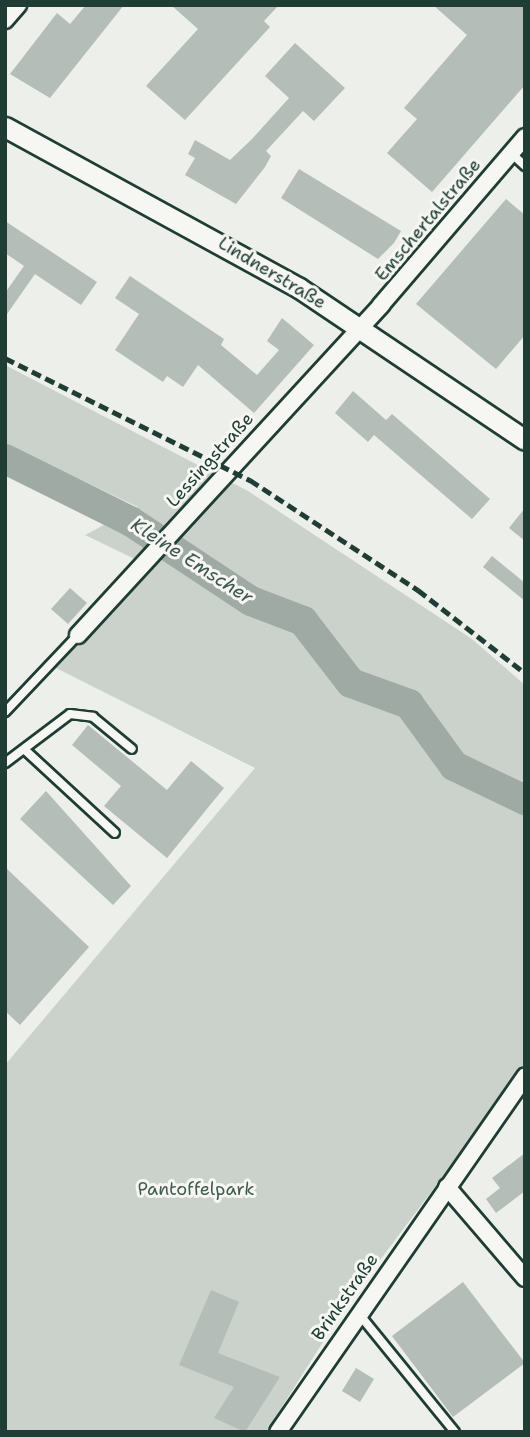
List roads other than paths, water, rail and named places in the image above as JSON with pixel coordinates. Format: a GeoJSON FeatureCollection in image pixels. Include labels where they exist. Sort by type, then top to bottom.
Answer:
{"type":"FeatureCollection","features":[{"type":"Feature","properties":{"kind":"street"},"geometry":{"type":"LineString","coordinates":[[5,20],[18,5]]}},
{"type":"Feature","properties":{"kind":"street","name":"Lindnerstraße"},"geometry":{"type":"LineString","coordinates":[[5,127],[179,218],[358,325],[525,440]]}},
{"type":"Feature","properties":{"kind":"street","name":"Emschertalstraße"},"geometry":{"type":"LineString","coordinates":[[358,325],[525,137]]}},
{"type":"Feature","properties":{"kind":"street","name":"Lessingstraße"},"geometry":{"type":"LineString","coordinates":[[78,635],[358,325]]}},
{"type":"Feature","properties":{"kind":"street","name":"Brinkstraße"},"geometry":{"type":"LineString","coordinates":[[278,1432],[357,1312],[525,1076]]}},
{"type":"Feature","properties":{"kind":"street"},"geometry":{"type":"LineString","coordinates":[[447,1187],[525,1279]]}},
{"type":"Feature","properties":{"kind":"lane"},"geometry":{"type":"LineString","coordinates":[[511,153],[525,166]]}},
{"type":"Feature","properties":{"kind":"lane","name":"Lessingstraße"},"geometry":{"type":"LineString","coordinates":[[5,712],[78,635]]}},
{"type":"Feature","properties":{"kind":"lane"},"geometry":{"type":"LineString","coordinates":[[5,762],[25,750],[70,714],[82,713],[132,749]]}},
{"type":"Feature","properties":{"kind":"lane"},"geometry":{"type":"LineString","coordinates":[[25,750],[116,832]]}},
{"type":"Feature","properties":{"kind":"lane"},"geometry":{"type":"LineString","coordinates":[[357,1312],[456,1432]]}},
{"type":"Feature","properties":{"kind":"waterway","name":"Kleine Emscher"},"geometry":{"type":"LineString","coordinates":[[5,459],[130,521],[251,601],[303,621],[351,683],[409,704],[454,766],[525,800]]}},
{"type":"Feature","properties":{"kind":"railway"},"geometry":{"type":"LineString","coordinates":[[5,358],[250,480],[418,590],[525,673]]}},
{"type":"Feature","properties":{"kind":"park label","name":"Pantoffelpark"},"geometry":{"type":"Point","coordinates":[196,1189]}}]}
